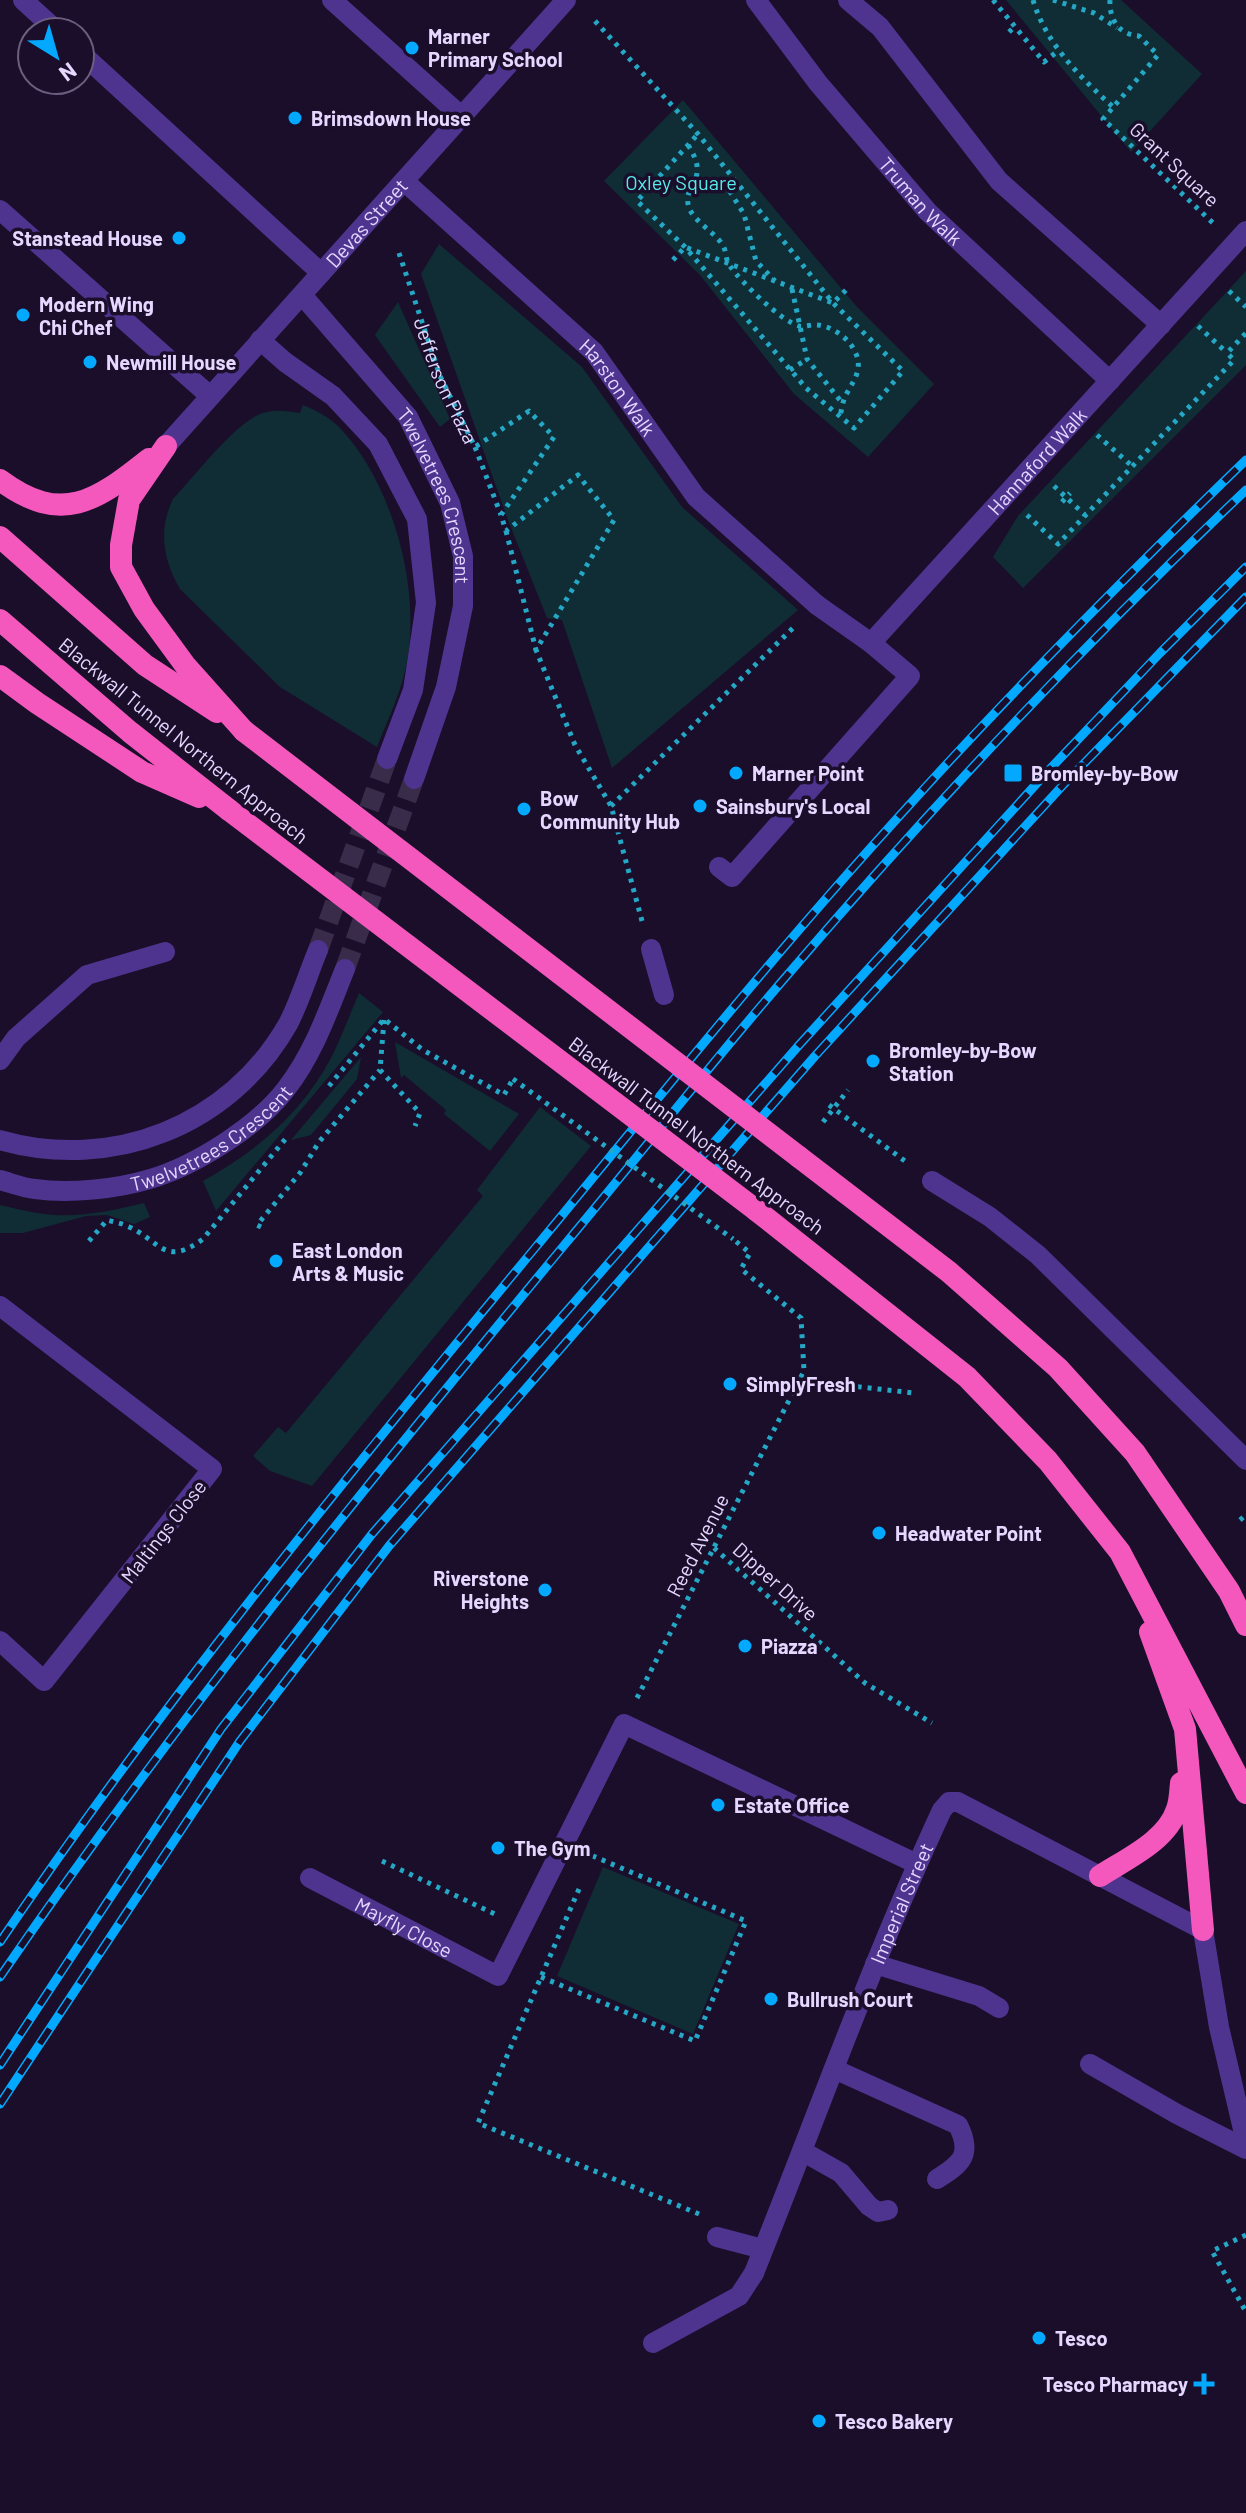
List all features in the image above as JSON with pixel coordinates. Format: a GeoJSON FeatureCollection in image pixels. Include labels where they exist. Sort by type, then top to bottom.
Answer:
{"type":"FeatureCollection","features":[{"type":"Feature","properties":{"kind":"highway"},"geometry":{"type":"LineString","coordinates":[[0,480],[29,498],[50,506],[75,504],[110,490],[166,446]]}},
{"type":"Feature","properties":{"kind":"highway"},"geometry":{"type":"LineString","coordinates":[[166,446],[129,500],[121,545],[121,567],[144,609],[185,665],[244,731]]}},
{"type":"Feature","properties":{"kind":"highway","name":"Blackwall Tunnel Northern Approach"},"geometry":{"type":"LineString","coordinates":[[0,537],[145,665],[244,731],[949,1272],[1058,1368],[1135,1453],[1229,1591],[1246,1625]]}},
{"type":"Feature","properties":{"kind":"highway","name":"Blackwall Tunnel Northern Approach"},"geometry":{"type":"LineString","coordinates":[[0,620],[130,732],[229,810],[756,1210],[967,1377],[1048,1461],[1120,1552],[1246,1793]]}},
{"type":"Feature","properties":{"kind":"highway"},"geometry":{"type":"LineString","coordinates":[[0,676],[142,772],[229,810]]}},
{"type":"Feature","properties":{"kind":"highway"},"geometry":{"type":"LineString","coordinates":[[0,685],[37,703]]}},
{"type":"Feature","properties":{"kind":"highway"},"geometry":{"type":"LineString","coordinates":[[1120,1552],[1185,1729],[1203,1930]]}},
{"type":"Feature","properties":{"kind":"highway"},"geometry":{"type":"LineString","coordinates":[[1229,1591],[1246,1617]]}},
{"type":"Feature","properties":{"kind":"highway"},"geometry":{"type":"LineString","coordinates":[[1100,1876],[1154,1841],[1171,1824],[1179,1807],[1185,1729]]}},
{"type":"Feature","properties":{"kind":"street"},"geometry":{"type":"LineString","coordinates":[[23,0],[40,16]]}},
{"type":"Feature","properties":{"kind":"street"},"geometry":{"type":"LineString","coordinates":[[332,0],[461,116]]}},
{"type":"Feature","properties":{"kind":"street","name":"Devas Street"},"geometry":{"type":"LineString","coordinates":[[166,446],[566,0]]}},
{"type":"Feature","properties":{"kind":"street","name":"Truman Walk"},"geometry":{"type":"LineString","coordinates":[[756,0],[818,83],[928,212],[1110,381]]}},
{"type":"Feature","properties":{"kind":"street"},"geometry":{"type":"LineString","coordinates":[[848,0],[880,27],[999,181],[1161,325]]}},
{"type":"Feature","properties":{"kind":"street"},"geometry":{"type":"LineString","coordinates":[[96,67],[321,273]]}},
{"type":"Feature","properties":{"kind":"street","name":"Harston Walk"},"geometry":{"type":"LineString","coordinates":[[404,181],[594,352],[696,497],[817,605]]}},
{"type":"Feature","properties":{"kind":"street"},"geometry":{"type":"LineString","coordinates":[[0,210],[210,396]]}},
{"type":"Feature","properties":{"kind":"street","name":"Hannaford Walk"},"geometry":{"type":"LineString","coordinates":[[871,643],[1241,237]]}},
{"type":"Feature","properties":{"kind":"street","name":"Twelvetrees Crescent"},"geometry":{"type":"LineString","coordinates":[[302,295],[408,417],[450,503],[460,543],[463,606],[446,687],[414,779]]}},
{"type":"Feature","properties":{"kind":"street","name":"Twelvetrees Crescent"},"geometry":{"type":"LineString","coordinates":[[260,340],[333,396],[378,444],[417,519],[426,603],[413,690],[387,759]]}},
{"type":"Feature","properties":{"kind":"street"},"geometry":{"type":"LineString","coordinates":[[719,867],[732,877],[910,676],[871,643],[817,605]]}},
{"type":"Feature","properties":{"kind":"street"},"geometry":{"type":"LineString","coordinates":[[651,949],[664,995]]}},
{"type":"Feature","properties":{"kind":"street","name":"Twelvetrees Crescent"},"geometry":{"type":"LineString","coordinates":[[0,1140],[46,1150],[98,1150],[148,1139],[196,1118],[233,1091],[265,1058],[288,1023],[318,950]]}},
{"type":"Feature","properties":{"kind":"street"},"geometry":{"type":"LineString","coordinates":[[0,1060],[16,1038],[87,975],[165,952]]}},
{"type":"Feature","properties":{"kind":"street","name":"Twelvetrees Crescent"},"geometry":{"type":"LineString","coordinates":[[0,1180],[35,1189],[93,1190],[151,1179],[201,1157],[248,1127],[285,1090],[316,1043],[345,969]]}},
{"type":"Feature","properties":{"kind":"street"},"geometry":{"type":"LineString","coordinates":[[932,1181],[990,1217],[1038,1255],[1246,1460]]}},
{"type":"Feature","properties":{"kind":"street","name":"Maltings Close"},"geometry":{"type":"LineString","coordinates":[[0,1306],[212,1469],[44,1681],[0,1641]]}},
{"type":"Feature","properties":{"kind":"street"},"geometry":{"type":"LineString","coordinates":[[523,1927],[624,1724],[917,1864]]}},
{"type":"Feature","properties":{"kind":"street","name":"Imperial Street"},"geometry":{"type":"LineString","coordinates":[[653,2343],[739,2296],[754,2273],[875,1964],[917,1864],[942,1810],[949,1802],[958,1802],[1203,1930]]}},
{"type":"Feature","properties":{"kind":"street","name":"Mayfly Close"},"geometry":{"type":"LineString","coordinates":[[310,1878],[498,1976],[523,1927]]}},
{"type":"Feature","properties":{"kind":"street"},"geometry":{"type":"LineString","coordinates":[[1203,1930],[1219,2027],[1246,2142]]}},
{"type":"Feature","properties":{"kind":"street"},"geometry":{"type":"LineString","coordinates":[[875,1964],[979,1996],[999,2008]]}},
{"type":"Feature","properties":{"kind":"street"},"geometry":{"type":"LineString","coordinates":[[1090,2064],[1246,2149]]}},
{"type":"Feature","properties":{"kind":"street"},"geometry":{"type":"LineString","coordinates":[[834,2069],[958,2125],[965,2139],[964,2156],[957,2166],[937,2179]]}},
{"type":"Feature","properties":{"kind":"street"},"geometry":{"type":"LineString","coordinates":[[802,2151],[841,2173],[869,2206],[878,2212],[888,2210]]}},
{"type":"Feature","properties":{"kind":"street"},"geometry":{"type":"LineString","coordinates":[[717,2237],[763,2249]]}},
{"type":"Feature","properties":{"kind":"path"},"geometry":{"type":"LineString","coordinates":[[993,0],[1044,62],[1059,50]]}},
{"type":"Feature","properties":{"kind":"path","name":"Grant Square"},"geometry":{"type":"LineString","coordinates":[[1033,0],[1059,50],[1077,74],[1113,107]]}},
{"type":"Feature","properties":{"kind":"path","name":"Grant Square"},"geometry":{"type":"LineString","coordinates":[[1053,0],[1094,13],[1130,36],[1139,36],[1158,55],[1103,119],[1241,237]]}},
{"type":"Feature","properties":{"kind":"path"},"geometry":{"type":"LineString","coordinates":[[1110,0],[1109,10],[1118,28]]}},
{"type":"Feature","properties":{"kind":"path"},"geometry":{"type":"LineString","coordinates":[[595,21],[698,134],[833,303],[903,371],[854,428],[806,388],[685,247],[637,201],[698,134]]}},
{"type":"Feature","properties":{"kind":"path"},"geometry":{"type":"LineString","coordinates":[[1009,32],[1015,26]]}},
{"type":"Feature","properties":{"kind":"path"},"geometry":{"type":"LineString","coordinates":[[688,145],[699,166],[688,196],[689,208],[722,243],[727,252],[727,264],[767,306],[799,326],[819,325],[831,329],[854,349],[859,365],[840,416]]}},
{"type":"Feature","properties":{"kind":"path"},"geometry":{"type":"LineString","coordinates":[[692,186],[723,185],[729,190],[744,214],[756,261],[776,282]]}},
{"type":"Feature","properties":{"kind":"path"},"geometry":{"type":"LineString","coordinates":[[685,247],[833,303]]}},
{"type":"Feature","properties":{"kind":"path"},"geometry":{"type":"LineString","coordinates":[[673,260],[685,247]]}},
{"type":"Feature","properties":{"kind":"path","name":"Jefferson Plaza"},"geometry":{"type":"LineString","coordinates":[[399,253],[440,376],[475,447],[529,411],[554,437],[501,515]]}},
{"type":"Feature","properties":{"kind":"path"},"geometry":{"type":"LineString","coordinates":[[791,288],[807,359],[843,405]]}},
{"type":"Feature","properties":{"kind":"path"},"geometry":{"type":"LineString","coordinates":[[833,303],[847,289]]}},
{"type":"Feature","properties":{"kind":"path"},"geometry":{"type":"LineString","coordinates":[[1240,308],[1246,302]]}},
{"type":"Feature","properties":{"kind":"path"},"geometry":{"type":"LineString","coordinates":[[1006,495],[1058,544],[1234,360],[1227,353],[1246,333]]}},
{"type":"Feature","properties":{"kind":"path"},"geometry":{"type":"LineString","coordinates":[[790,370],[807,359]]}},
{"type":"Feature","properties":{"kind":"path"},"geometry":{"type":"LineString","coordinates":[[1078,417],[1132,466]]}},
{"type":"Feature","properties":{"kind":"path"},"geometry":{"type":"LineString","coordinates":[[475,447],[506,531],[536,650],[575,745],[611,806],[651,949]]}},
{"type":"Feature","properties":{"kind":"path"},"geometry":{"type":"LineString","coordinates":[[1033,466],[1085,515]]}},
{"type":"Feature","properties":{"kind":"path"},"geometry":{"type":"LineString","coordinates":[[506,531],[578,475],[614,520],[536,650]]}},
{"type":"Feature","properties":{"kind":"path"},"geometry":{"type":"LineString","coordinates":[[611,806],[817,605]]}},
{"type":"Feature","properties":{"kind":"path"},"geometry":{"type":"LineString","coordinates":[[261,1227],[257,1225],[300,1173],[319,1142],[380,1070],[384,1019]]}},
{"type":"Feature","properties":{"kind":"path"},"geometry":{"type":"LineString","coordinates":[[423,1050],[504,1095],[513,1079],[750,1253],[741,1269],[801,1318],[804,1371],[798,1380],[914,1393]]}},
{"type":"Feature","properties":{"kind":"path"},"geometry":{"type":"LineString","coordinates":[[380,1070],[420,1113],[415,1126]]}},
{"type":"Feature","properties":{"kind":"path"},"geometry":{"type":"LineString","coordinates":[[823,1122],[848,1090]]}},
{"type":"Feature","properties":{"kind":"path"},"geometry":{"type":"LineString","coordinates":[[832,1107],[908,1164]]}},
{"type":"Feature","properties":{"kind":"path","name":"Reed Avenue"},"geometry":{"type":"LineString","coordinates":[[624,1724],[798,1380]]}},
{"type":"Feature","properties":{"kind":"path","name":"Dipper Drive"},"geometry":{"type":"LineString","coordinates":[[714,1548],[865,1683],[932,1723]]}},
{"type":"Feature","properties":{"kind":"path"},"geometry":{"type":"LineString","coordinates":[[541,1977],[695,2041],[746,1921],[593,1856],[599,1843]]}},
{"type":"Feature","properties":{"kind":"path"},"geometry":{"type":"LineString","coordinates":[[382,1861],[556,1942]]}},
{"type":"Feature","properties":{"kind":"path"},"geometry":{"type":"LineString","coordinates":[[581,1885],[478,2123],[709,2218]]}},
{"type":"Feature","properties":{"kind":"path"},"geometry":{"type":"LineString","coordinates":[[1246,2235],[1212,2251],[1246,2312]]}},
{"type":"Feature","properties":{"kind":"green space"},"geometry":{"type":"Polygon","coordinates":[[[1006,0],[1121,0],[1202,74],[1131,152],[1006,0]]]}},
{"type":"Feature","properties":{"kind":"green space","name":"Oxley Square"},"geometry":{"type":"Polygon","coordinates":[[[683,100],[857,307],[934,384],[868,457],[794,394],[700,275],[604,181],[683,100]]]}},
{"type":"Feature","properties":{"kind":"green space"},"geometry":{"type":"Polygon","coordinates":[[[439,244],[582,367],[682,507],[798,610],[612,768],[562,620],[547,618],[508,520],[421,274],[439,244]]]}},
{"type":"Feature","properties":{"kind":"green space"},"geometry":{"type":"Polygon","coordinates":[[[1246,271],[1246,365],[1023,588],[993,557],[1018,516],[1246,271]]]}},
{"type":"Feature","properties":{"kind":"green space"},"geometry":{"type":"Polygon","coordinates":[[[398,302],[450,419],[440,427],[375,335],[398,302]]]}},
{"type":"Feature","properties":{"kind":"green space"},"geometry":{"type":"Polygon","coordinates":[[[303,405],[335,423],[358,450],[387,506],[406,569],[410,601],[407,661],[377,747],[280,687],[180,589],[166,556],[165,522],[173,499],[216,451],[252,418],[272,411],[300,413],[303,405]]]}},
{"type":"Feature","properties":{"kind":"green space"},"geometry":{"type":"Polygon","coordinates":[[[359,993],[383,1012],[216,1211],[203,1181],[242,1157],[293,1112],[332,1056],[359,993]]]}},
{"type":"Feature","properties":{"kind":"green space"},"geometry":{"type":"Polygon","coordinates":[[[395,1042],[519,1114],[490,1151],[444,1114],[446,1110],[404,1075],[401,1078],[395,1042]]]}},
{"type":"Feature","properties":{"kind":"green space"},"geometry":{"type":"Polygon","coordinates":[[[361,1057],[357,1079],[311,1135],[291,1140],[361,1057]]]}},
{"type":"Feature","properties":{"kind":"green space"},"geometry":{"type":"Polygon","coordinates":[[[540,1107],[591,1146],[312,1486],[270,1471],[253,1456],[278,1427],[286,1433],[483,1196],[477,1190],[540,1107]]]}},
{"type":"Feature","properties":{"kind":"green space"},"geometry":{"type":"Polygon","coordinates":[[[144,1203],[150,1217],[134,1224],[107,1215],[86,1216],[23,1233],[0,1233],[0,1205],[44,1214],[69,1215],[144,1203]]]}},
{"type":"Feature","properties":{"kind":"green space"},"geometry":{"type":"Polygon","coordinates":[[[603,1867],[739,1924],[693,2034],[557,1976],[603,1867]]]}},
{"type":"Feature","properties":{"kind":"tunnel"},"geometry":{"type":"LineString","coordinates":[[318,950],[387,759]]}},
{"type":"Feature","properties":{"kind":"tunnel"},"geometry":{"type":"LineString","coordinates":[[345,969],[414,779]]}},
{"type":"Feature","properties":{"kind":"railway"},"geometry":{"type":"LineString","coordinates":[[0,1942],[127,1763],[260,1588],[396,1417],[756,980],[847,875],[1022,684],[1246,460]]}},
{"type":"Feature","properties":{"kind":"railway"},"geometry":{"type":"LineString","coordinates":[[0,1977],[134,1788],[274,1604],[733,1039],[899,847],[1012,725],[1127,606],[1246,490]]}},
{"type":"Feature","properties":{"kind":"railway"},"geometry":{"type":"LineString","coordinates":[[0,2065],[221,1729],[372,1534],[800,1044],[1049,770],[1246,567]]}},
{"type":"Feature","properties":{"kind":"railway"},"geometry":{"type":"LineString","coordinates":[[0,2104],[240,1741],[389,1546],[815,1056],[1064,784],[1246,597]]}},
{"type":"Feature","properties":{"kind":"place","name":"Marner Primary School"},"geometry":{"type":"Point","coordinates":[412,48]}},
{"type":"Feature","properties":{"kind":"place","name":"Brimsdown House"},"geometry":{"type":"Point","coordinates":[295,118]}},
{"type":"Feature","properties":{"kind":"place","name":"Stanstead House"},"geometry":{"type":"Point","coordinates":[179,238]}},
{"type":"Feature","properties":{"kind":"place","name":"Modern Wing Chi Chef"},"geometry":{"type":"Point","coordinates":[23,315]}},
{"type":"Feature","properties":{"kind":"place","name":"Newmill House"},"geometry":{"type":"Point","coordinates":[90,362]}},
{"type":"Feature","properties":{"kind":"place","name":"Marner Point"},"geometry":{"type":"Point","coordinates":[736,773]}},
{"type":"Feature","properties":{"kind":"place","name":"Bromley-by-Bow"},"geometry":{"type":"Point","coordinates":[1013,773]}},
{"type":"Feature","properties":{"kind":"place","name":"Sainsbury's Local"},"geometry":{"type":"Point","coordinates":[700,806]}},
{"type":"Feature","properties":{"kind":"place","name":"Bow Community Hub"},"geometry":{"type":"Point","coordinates":[524,809]}},
{"type":"Feature","properties":{"kind":"place","name":"Bromley-by-Bow Station"},"geometry":{"type":"Point","coordinates":[873,1061]}},
{"type":"Feature","properties":{"kind":"place","name":"East London Arts & Music"},"geometry":{"type":"Point","coordinates":[276,1261]}},
{"type":"Feature","properties":{"kind":"place","name":"SimplyFresh"},"geometry":{"type":"Point","coordinates":[730,1384]}},
{"type":"Feature","properties":{"kind":"place","name":"Headwater Point"},"geometry":{"type":"Point","coordinates":[879,1533]}},
{"type":"Feature","properties":{"kind":"place","name":"Riverstone Heights"},"geometry":{"type":"Point","coordinates":[545,1590]}},
{"type":"Feature","properties":{"kind":"place","name":"Piazza"},"geometry":{"type":"Point","coordinates":[745,1646]}},
{"type":"Feature","properties":{"kind":"place","name":"Estate Office"},"geometry":{"type":"Point","coordinates":[718,1805]}},
{"type":"Feature","properties":{"kind":"place","name":"The Gym"},"geometry":{"type":"Point","coordinates":[498,1848]}},
{"type":"Feature","properties":{"kind":"place","name":"Bullrush Court"},"geometry":{"type":"Point","coordinates":[771,1999]}},
{"type":"Feature","properties":{"kind":"place","name":"Tesco"},"geometry":{"type":"Point","coordinates":[1039,2338]}},
{"type":"Feature","properties":{"kind":"place","name":"Tesco Pharmacy"},"geometry":{"type":"Point","coordinates":[1204,2384]}},
{"type":"Feature","properties":{"kind":"place","name":"Tesco Bakery"},"geometry":{"type":"Point","coordinates":[819,2421]}}]}
